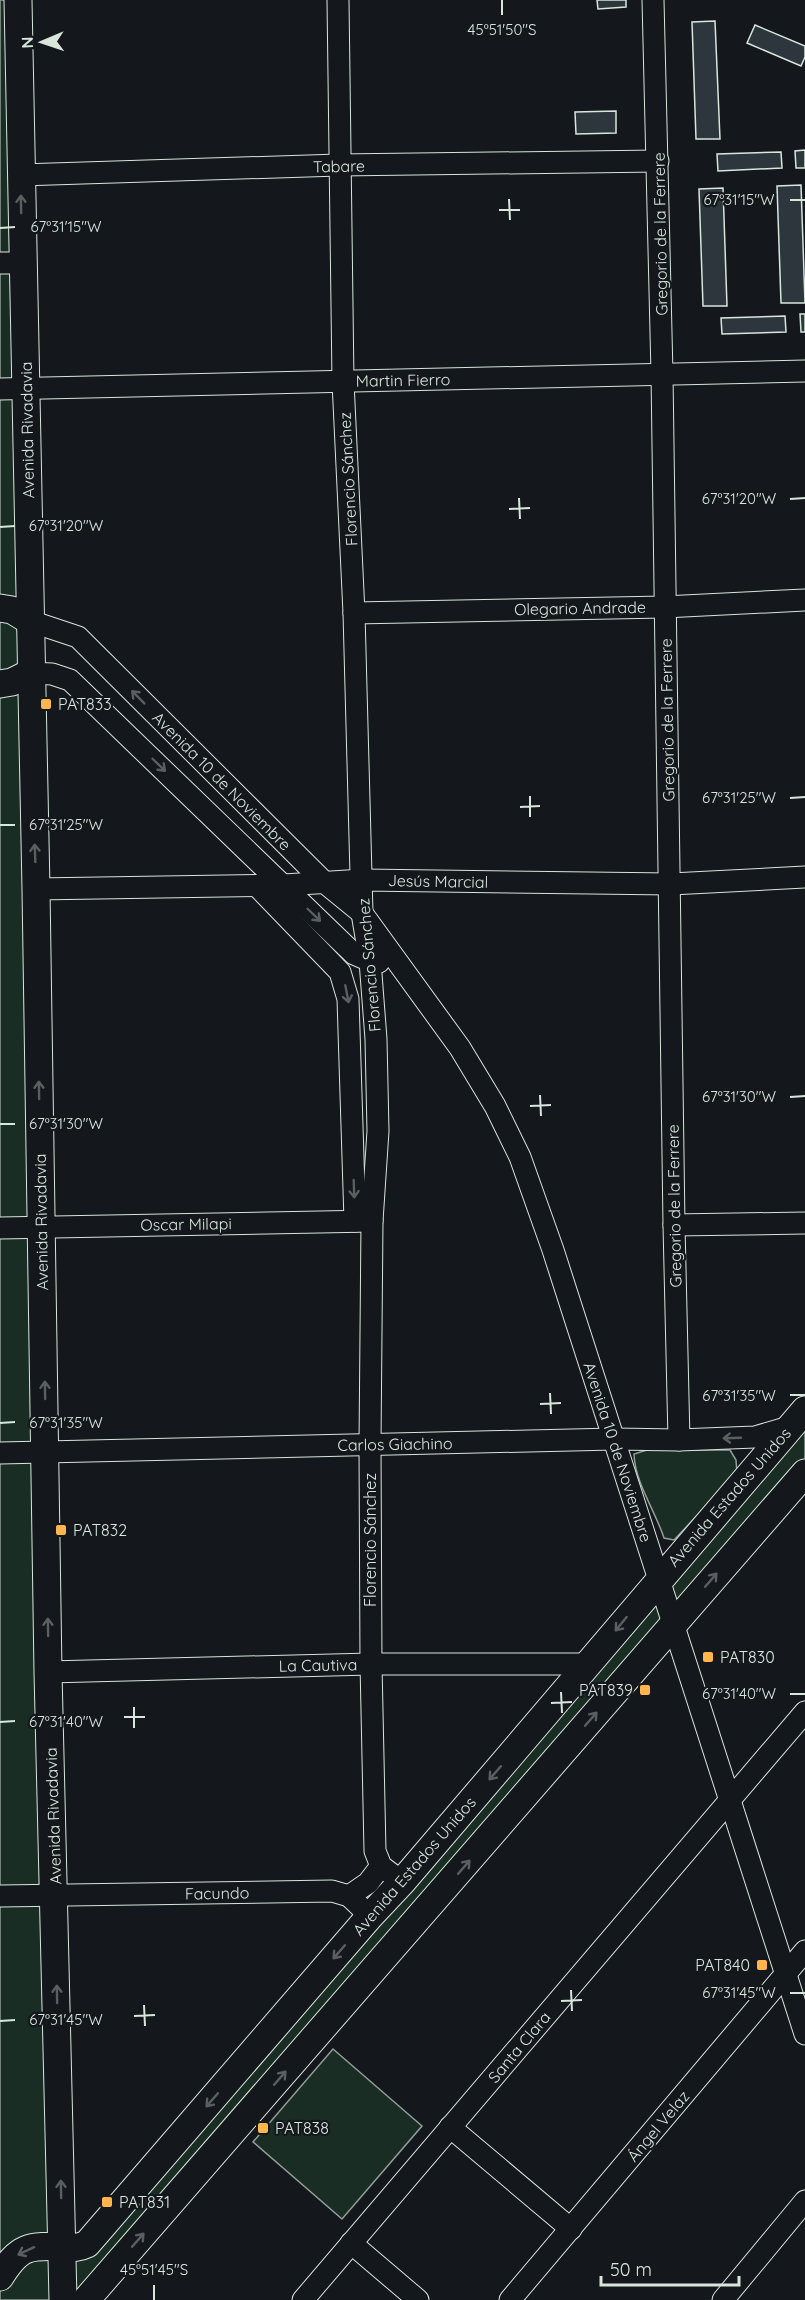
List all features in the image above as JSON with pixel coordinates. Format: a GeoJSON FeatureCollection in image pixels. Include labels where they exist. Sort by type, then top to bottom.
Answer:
{"type":"FeatureCollection","features":[{"type":"Feature","properties":{"kind":"main road","name":"Avenida Rivadavia"},"geometry":{"type":"LineString","coordinates":[[18,0],[9,40],[21,175],[11,263],[13,389],[30,621],[48,1672],[63,2300]]}},
{"type":"Feature","properties":{"kind":"main road"},"geometry":{"type":"LineString","coordinates":[[0,608],[12,610],[30,621]]}},
{"type":"Feature","properties":{"kind":"main road"},"geometry":{"type":"LineString","coordinates":[[0,684],[12,682],[30,673]]}},
{"type":"Feature","properties":{"kind":"main road","name":"Avenida Estados Unidos"},"geometry":{"type":"LineString","coordinates":[[0,2277],[11,2259],[26,2249],[41,2245],[79,2248],[87,2244],[370,1916],[391,1874],[589,1664],[658,1579],[797,1418]]}},
{"type":"Feature","properties":{"kind":"main road"},"geometry":{"type":"LineString","coordinates":[[86,2300],[805,1473]]}},
{"type":"Feature","properties":{"kind":"main road"},"geometry":{"type":"LineString","coordinates":[[391,1874],[431,1904]]}},
{"type":"Feature","properties":{"kind":"main road"},"geometry":{"type":"LineString","coordinates":[[370,1916],[399,1942]]}},
{"type":"Feature","properties":{"kind":"street","name":"Florencio Sánchez"},"geometry":{"type":"LineString","coordinates":[[338,0],[343,382],[354,613],[363,880],[362,913],[370,961],[376,1039],[378,1131],[364,1221],[370,1444],[375,1851],[391,1874]]}},
{"type":"Feature","properties":{"kind":"street","name":"Gregorio de la Ferrere"},"geometry":{"type":"LineString","coordinates":[[653,0],[662,374],[679,1440]]}},
{"type":"Feature","properties":{"kind":"street","name":"Tabare"},"geometry":{"type":"LineString","coordinates":[[21,175],[339,165],[658,161]]}},
{"type":"Feature","properties":{"kind":"street","name":"Martin Fierro"},"geometry":{"type":"LineString","coordinates":[[13,389],[805,371]]}},
{"type":"Feature","properties":{"kind":"street","name":"Olegario Andrade"},"geometry":{"type":"LineString","coordinates":[[354,613],[664,607],[805,600]]}},
{"type":"Feature","properties":{"kind":"street","name":"Avenida 10 de Noviembre"},"geometry":{"type":"LineString","coordinates":[[30,621],[78,637],[324,882],[362,913],[460,1048],[495,1106],[520,1157],[614,1439],[805,2034]]}},
{"type":"Feature","properties":{"kind":"street","name":"Avenida 10 de Noviembre"},"geometry":{"type":"LineString","coordinates":[[30,673],[52,674],[70,680],[354,954],[370,961],[397,964]]}},
{"type":"Feature","properties":{"kind":"street","name":"Jesús Marcial"},"geometry":{"type":"LineString","coordinates":[[36,890],[258,886],[363,880],[671,884],[805,876]]}},
{"type":"Feature","properties":{"kind":"street"},"geometry":{"type":"LineString","coordinates":[[258,886],[340,972],[344,982],[348,999],[364,1221]]}},
{"type":"Feature","properties":{"kind":"street","name":"Oscar Milapi"},"geometry":{"type":"LineString","coordinates":[[0,1228],[364,1221]]}},
{"type":"Feature","properties":{"kind":"street"},"geometry":{"type":"LineString","coordinates":[[674,1225],[805,1223]]}},
{"type":"Feature","properties":{"kind":"street","name":"Carlos Giachino"},"geometry":{"type":"LineString","coordinates":[[0,1453],[755,1437],[797,1418]]}},
{"type":"Feature","properties":{"kind":"street","name":"La Cautiva"},"geometry":{"type":"LineString","coordinates":[[48,1672],[371,1664],[589,1664]]}},
{"type":"Feature","properties":{"kind":"street","name":"Santa Clara"},"geometry":{"type":"LineString","coordinates":[[303,2300],[805,1712]]}},
{"type":"Feature","properties":{"kind":"street"},"geometry":{"type":"LineString","coordinates":[[370,1916],[349,1896],[368,1884],[391,1874]]}},
{"type":"Feature","properties":{"kind":"street","name":"Facundo"},"geometry":{"type":"LineString","coordinates":[[0,1896],[332,1891],[349,1896]]}},
{"type":"Feature","properties":{"kind":"street","name":"Ángel Velaz"},"geometry":{"type":"LineString","coordinates":[[510,2300],[805,1951]]}},
{"type":"Feature","properties":{"kind":"street"},"geometry":{"type":"LineString","coordinates":[[450,2127],[571,2229]]}},
{"type":"Feature","properties":{"kind":"street"},"geometry":{"type":"LineString","coordinates":[[723,2300],[805,2201]]}},
{"type":"Feature","properties":{"kind":"street"},"geometry":{"type":"LineString","coordinates":[[351,2242],[418,2300]]}},
{"type":"Feature","properties":{"kind":"green space"},"geometry":{"type":"Polygon","coordinates":[[[0,0],[18,0],[62,2247],[79,2248],[805,1410],[805,1473],[86,2300],[0,2300],[0,0]]]}},
{"type":"Feature","properties":{"kind":"green space"},"geometry":{"type":"Polygon","coordinates":[[[647,1450],[730,1450],[736,1460],[737,1473],[674,1540],[664,1538],[635,1465],[634,1454],[647,1450]]]}},
{"type":"Feature","properties":{"kind":"green space"},"geometry":{"type":"Polygon","coordinates":[[[333,2049],[422,2126],[342,2219],[253,2142],[333,2049]]]}},
{"type":"Feature","properties":{"kind":"building"},"geometry":{"type":"Polygon","coordinates":[[[597,0],[626,0],[626,7],[598,9],[597,0]]]}},
{"type":"Feature","properties":{"kind":"building"},"geometry":{"type":"Polygon","coordinates":[[[715,21],[720,139],[696,139],[692,22],[715,21]]]}},
{"type":"Feature","properties":{"kind":"building"},"geometry":{"type":"Polygon","coordinates":[[[755,25],[805,46],[805,57],[801,66],[747,43],[755,25]]]}},
{"type":"Feature","properties":{"kind":"building"},"geometry":{"type":"Polygon","coordinates":[[[616,111],[616,133],[576,134],[575,112],[616,111]]]}},
{"type":"Feature","properties":{"kind":"building"},"geometry":{"type":"Polygon","coordinates":[[[805,150],[805,168],[796,168],[795,151],[805,150]]]}},
{"type":"Feature","properties":{"kind":"building"},"geometry":{"type":"Polygon","coordinates":[[[781,152],[782,168],[718,171],[717,154],[781,152]]]}},
{"type":"Feature","properties":{"kind":"building"},"geometry":{"type":"Polygon","coordinates":[[[801,185],[805,303],[781,303],[777,186],[801,185]]]}},
{"type":"Feature","properties":{"kind":"building"},"geometry":{"type":"Polygon","coordinates":[[[723,188],[727,306],[703,306],[699,189],[723,188]]]}},
{"type":"Feature","properties":{"kind":"building"},"geometry":{"type":"Polygon","coordinates":[[[800,314],[805,314],[805,332],[801,332],[800,314]]]}},
{"type":"Feature","properties":{"kind":"building"},"geometry":{"type":"Polygon","coordinates":[[[785,316],[786,332],[722,334],[721,318],[785,316]]]}},
{"type":"Feature","properties":{"kind":"place","name":"PAT833"},"geometry":{"type":"Point","coordinates":[46,704]}},
{"type":"Feature","properties":{"kind":"place","name":"PAT832"},"geometry":{"type":"Point","coordinates":[61,1530]}},
{"type":"Feature","properties":{"kind":"place","name":"PAT830"},"geometry":{"type":"Point","coordinates":[708,1657]}},
{"type":"Feature","properties":{"kind":"place","name":"PAT839"},"geometry":{"type":"Point","coordinates":[645,1690]}},
{"type":"Feature","properties":{"kind":"place","name":"PAT840"},"geometry":{"type":"Point","coordinates":[762,1965]}},
{"type":"Feature","properties":{"kind":"place","name":"PAT838"},"geometry":{"type":"Point","coordinates":[263,2128]}},
{"type":"Feature","properties":{"kind":"place","name":"PAT831"},"geometry":{"type":"Point","coordinates":[107,2202]}}]}
